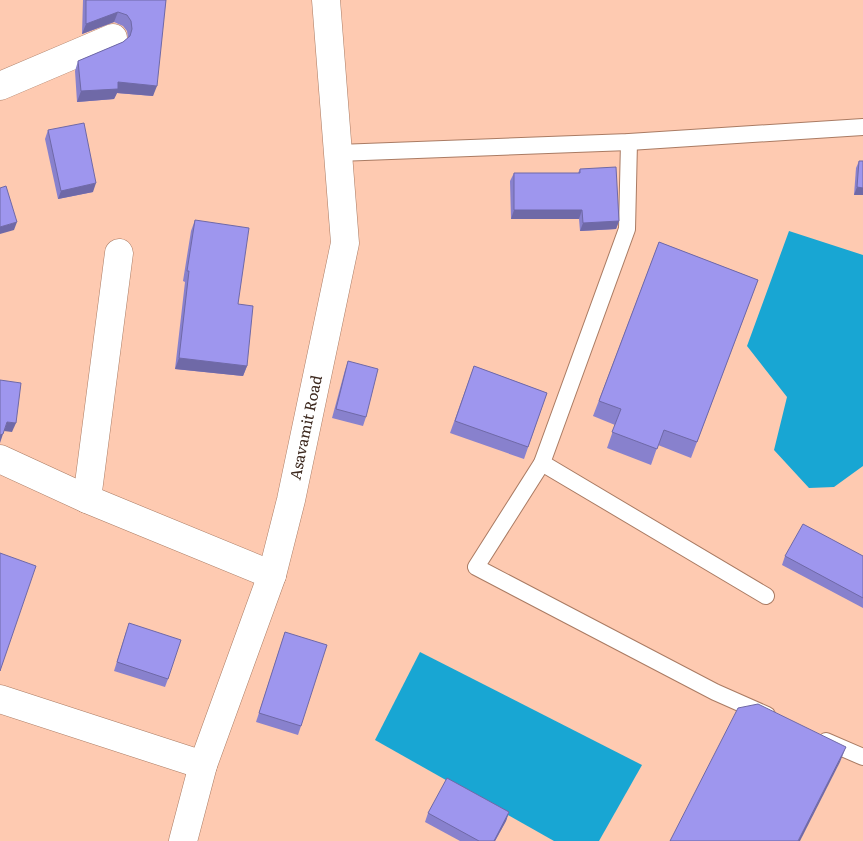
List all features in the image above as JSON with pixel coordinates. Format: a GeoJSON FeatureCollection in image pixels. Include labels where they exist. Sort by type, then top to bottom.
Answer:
{"type":"FeatureCollection","features":[{"type":"Feature","properties":{"kind":"street","name":"Asavamit Road"},"geometry":{"type":"LineString","coordinates":[[183,841],[203,765],[272,575],[291,500],[345,243],[326,0]]}},
{"type":"Feature","properties":{"kind":"street"},"geometry":{"type":"LineString","coordinates":[[0,86],[113,38]]}},
{"type":"Feature","properties":{"kind":"street"},"geometry":{"type":"LineString","coordinates":[[87,499],[119,253]]}},
{"type":"Feature","properties":{"kind":"street"},"geometry":{"type":"LineString","coordinates":[[0,459],[87,499],[272,575]]}},
{"type":"Feature","properties":{"kind":"street"},"geometry":{"type":"LineString","coordinates":[[0,699],[203,765]]}},
{"type":"Feature","properties":{"kind":"lane"},"geometry":{"type":"LineString","coordinates":[[338,153],[629,142],[863,127]]}},
{"type":"Feature","properties":{"kind":"lane"},"geometry":{"type":"LineString","coordinates":[[629,142],[627,229],[542,463],[476,567],[715,692],[785,722]]}},
{"type":"Feature","properties":{"kind":"lane"},"geometry":{"type":"LineString","coordinates":[[542,463],[766,596]]}},
{"type":"Feature","properties":{"kind":"lane"},"geometry":{"type":"LineString","coordinates":[[811,734],[863,757]]}},
{"type":"Feature","properties":{"kind":"water"},"geometry":{"type":"Polygon","coordinates":[[[789,231],[863,255],[863,466],[834,487],[809,488],[774,450],[787,397],[747,346],[789,231]]]}},
{"type":"Feature","properties":{"kind":"water"},"geometry":{"type":"Polygon","coordinates":[[[420,652],[642,765],[599,841],[554,841],[375,740],[420,652]]]}},
{"type":"Feature","properties":{"kind":"building"},"geometry":{"type":"Polygon","coordinates":[[[86,0],[166,0],[157,86],[118,82],[118,89],[81,91],[78,61],[123,42],[130,36],[132,29],[131,21],[127,15],[118,12],[86,24],[86,0]]]}},
{"type":"Feature","properties":{"kind":"building"},"geometry":{"type":"Polygon","coordinates":[[[84,123],[96,183],[61,191],[48,130],[84,123]]]}},
{"type":"Feature","properties":{"kind":"building"},"geometry":{"type":"Polygon","coordinates":[[[859,161],[863,161],[863,188],[857,187],[859,161]]]}},
{"type":"Feature","properties":{"kind":"building"},"geometry":{"type":"Polygon","coordinates":[[[616,167],[619,221],[583,223],[582,210],[514,210],[514,173],[580,173],[580,169],[616,167]]]}},
{"type":"Feature","properties":{"kind":"building"},"geometry":{"type":"Polygon","coordinates":[[[6,186],[17,222],[0,227],[0,188],[6,186]]]}},
{"type":"Feature","properties":{"kind":"building"},"geometry":{"type":"Polygon","coordinates":[[[195,220],[249,228],[238,304],[253,306],[247,366],[179,358],[189,271],[187,271],[195,220]]]}},
{"type":"Feature","properties":{"kind":"building"},"geometry":{"type":"Polygon","coordinates":[[[659,242],[758,280],[697,442],[664,430],[657,449],[612,432],[621,409],[599,401],[659,242]]]}},
{"type":"Feature","properties":{"kind":"building"},"geometry":{"type":"Polygon","coordinates":[[[348,361],[378,369],[366,417],[336,409],[348,361]]]}},
{"type":"Feature","properties":{"kind":"building"},"geometry":{"type":"Polygon","coordinates":[[[474,366],[547,393],[528,447],[455,421],[474,366]]]}},
{"type":"Feature","properties":{"kind":"building"},"geometry":{"type":"Polygon","coordinates":[[[0,380],[21,383],[16,423],[7,422],[3,434],[0,435],[0,380]]]}},
{"type":"Feature","properties":{"kind":"building"},"geometry":{"type":"Polygon","coordinates":[[[803,524],[863,556],[863,598],[785,556],[803,524]]]}},
{"type":"Feature","properties":{"kind":"building"},"geometry":{"type":"Polygon","coordinates":[[[0,553],[36,566],[0,671],[0,553]]]}},
{"type":"Feature","properties":{"kind":"building"},"geometry":{"type":"Polygon","coordinates":[[[129,623],[181,640],[168,679],[117,662],[129,623]]]}},
{"type":"Feature","properties":{"kind":"building"},"geometry":{"type":"Polygon","coordinates":[[[285,632],[327,645],[301,726],[259,713],[285,632]]]}},
{"type":"Feature","properties":{"kind":"building"},"geometry":{"type":"Polygon","coordinates":[[[758,704],[846,747],[798,841],[670,841],[738,708],[758,704]]]}},
{"type":"Feature","properties":{"kind":"building"},"geometry":{"type":"Polygon","coordinates":[[[447,778],[509,812],[494,841],[479,841],[428,813],[447,778]]]}}]}
